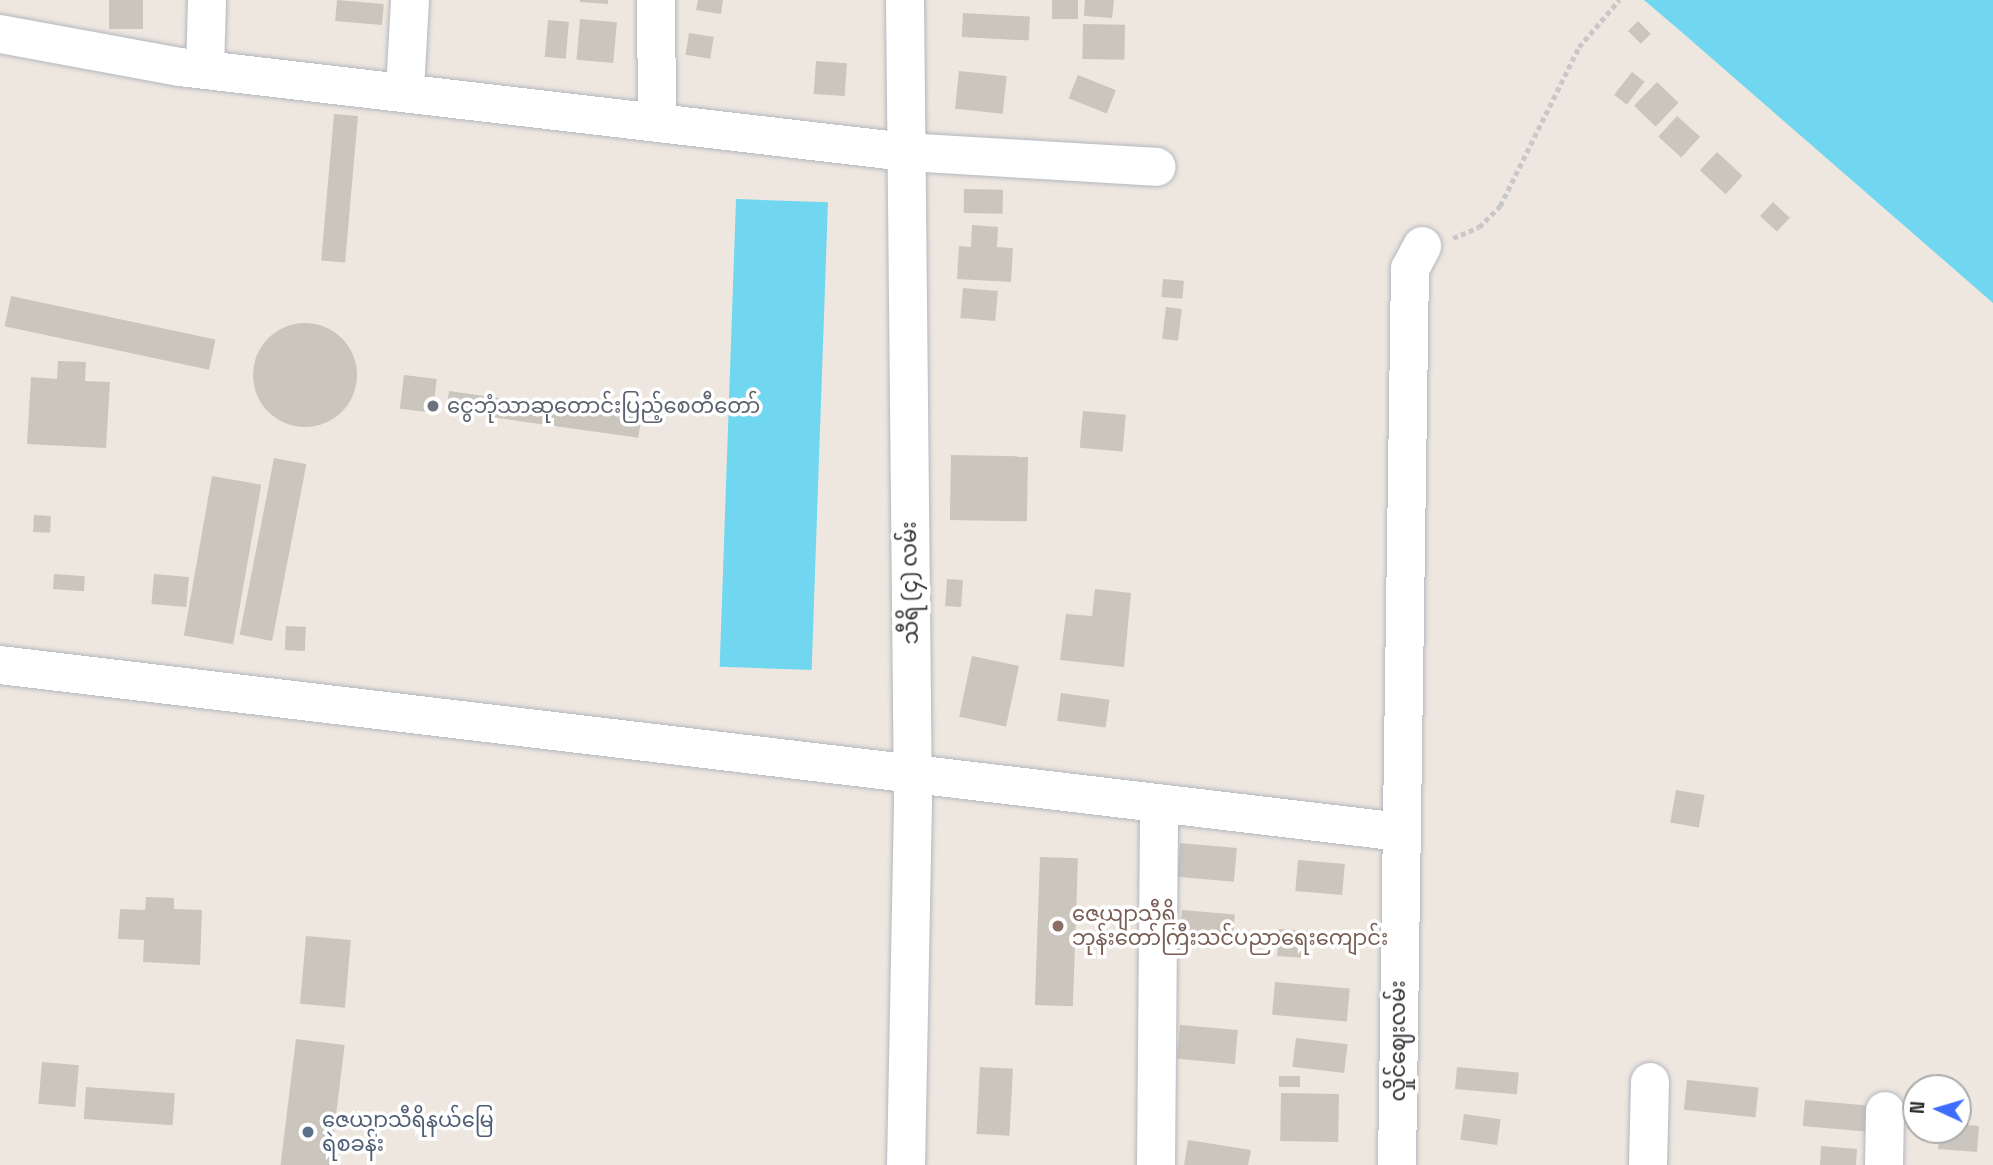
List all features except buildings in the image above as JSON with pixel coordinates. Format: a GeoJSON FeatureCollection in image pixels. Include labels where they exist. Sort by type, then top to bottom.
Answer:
{"type":"FeatureCollection","features":[{"type":"Feature","properties":{"kind":"street"},"geometry":{"type":"LineString","coordinates":[[205,69],[207,0]]}},
{"type":"Feature","properties":{"kind":"street"},"geometry":{"type":"LineString","coordinates":[[405,90],[410,0]]}},
{"type":"Feature","properties":{"kind":"street"},"geometry":{"type":"LineString","coordinates":[[656,0],[657,121]]}},
{"type":"Feature","properties":{"kind":"street","name":"သီရိ (၄) လမ်း"},"geometry":{"type":"LineString","coordinates":[[905,0],[912,778],[906,1165]]}},
{"type":"Feature","properties":{"kind":"street"},"geometry":{"type":"LineString","coordinates":[[0,34],[205,69],[405,90],[906,152],[1157,167]]}},
{"type":"Feature","properties":{"kind":"street","name":"လှိုင်ဈေးလမ်း"},"geometry":{"type":"LineString","coordinates":[[1397,1165],[1410,269],[1422,246]]}},
{"type":"Feature","properties":{"kind":"street"},"geometry":{"type":"LineString","coordinates":[[0,665],[912,778],[1400,832]]}},
{"type":"Feature","properties":{"kind":"street"},"geometry":{"type":"LineString","coordinates":[[1156,1165],[1159,806]]}},
{"type":"Feature","properties":{"kind":"street"},"geometry":{"type":"LineString","coordinates":[[1648,1165],[1650,1082]]}},
{"type":"Feature","properties":{"kind":"street"},"geometry":{"type":"LineString","coordinates":[[1884,1165],[1885,1111]]}},
{"type":"Feature","properties":{"kind":"path"},"geometry":{"type":"LineString","coordinates":[[1422,246],[1460,236],[1500,206],[1579,47],[1619,0]]}},
{"type":"Feature","properties":{"kind":"water"},"geometry":{"type":"Polygon","coordinates":[[[1644,0],[1993,0],[1993,303],[1685,35],[1644,0]]]}},
{"type":"Feature","properties":{"kind":"water"},"geometry":{"type":"Polygon","coordinates":[[[736,199],[828,202],[812,670],[720,667],[736,199]]]}},
{"type":"Feature","properties":{"kind":"place","name":"ငွေဘုံသာဆုတောင်းပြည့်စေတီတော်"},"geometry":{"type":"Point","coordinates":[433,406]}},
{"type":"Feature","properties":{"kind":"place","name":"ဇေယျာသီရိ ဘုန်းတော်ကြီးသင်ပညာရေးကျောင်း"},"geometry":{"type":"Point","coordinates":[1058,926]}},
{"type":"Feature","properties":{"kind":"place","name":"ဇေယျာသီရိနယ်မြေ ရဲစခန်း"},"geometry":{"type":"Point","coordinates":[308,1132]}}]}
